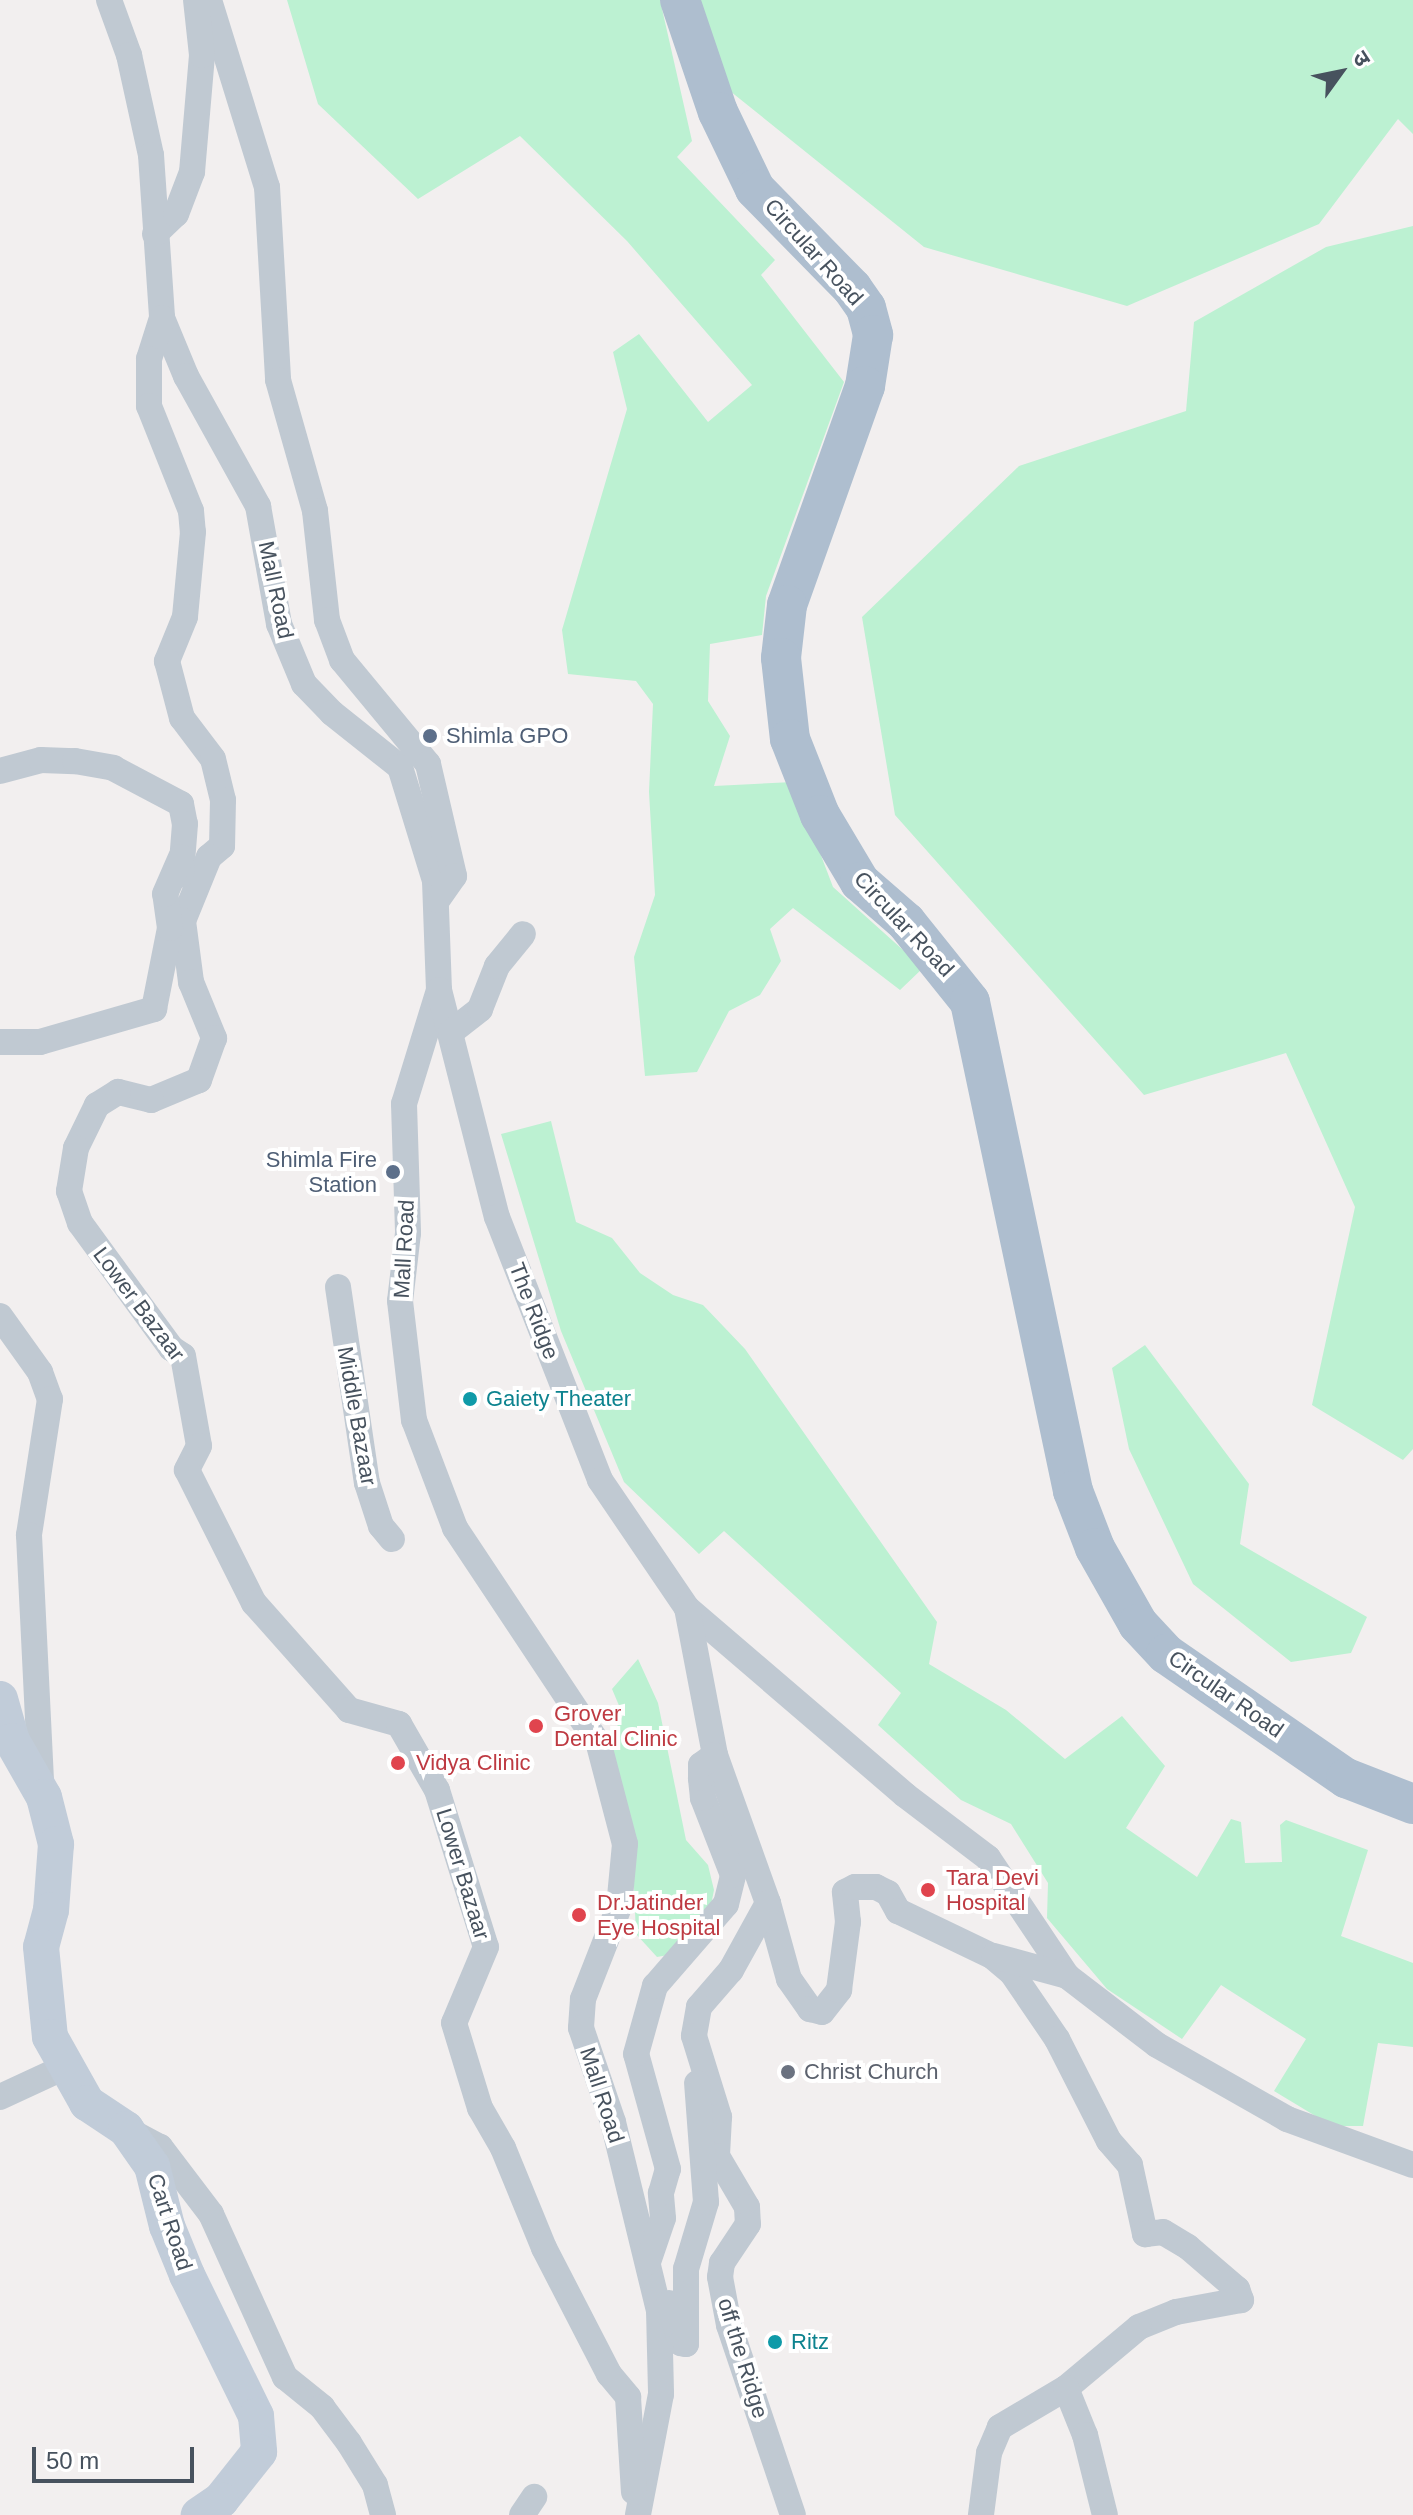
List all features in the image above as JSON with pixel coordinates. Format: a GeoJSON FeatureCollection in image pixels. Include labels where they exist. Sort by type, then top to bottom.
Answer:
{"type":"FeatureCollection","features":[{"type":"Feature","properties":{"kind":"main road","name":"Circular Road"},"geometry":{"type":"LineString","coordinates":[[680,0],[718,112],[755,189],[852,288],[866,308],[873,335],[865,386],[787,605],[781,658],[790,739],[820,815],[860,882],[906,922],[970,1002],[1073,1491],[1095,1548],[1138,1624],[1166,1654],[1346,1778],[1413,1804]]}},
{"type":"Feature","properties":{"kind":"main road","name":"Cart Road"},"geometry":{"type":"LineString","coordinates":[[0,1699],[12,1741],[44,1797],[56,1844],[51,1910],[41,1947],[50,2037],[87,2103],[126,2129],[152,2166],[167,2226],[187,2275],[256,2416],[259,2452],[221,2500],[199,2515]]}},
{"type":"Feature","properties":{"kind":"street","name":"Mall Road"},"geometry":{"type":"LineString","coordinates":[[109,0],[129,55],[151,155],[162,318],[186,376],[258,506],[267,571],[288,649],[304,684],[323,704],[400,767],[437,900],[439,990],[404,1104],[408,1233],[400,1301],[414,1420],[455,1528],[599,1745],[625,1844],[619,1907],[583,1999],[581,2028],[613,2122],[659,2310],[661,2394],[637,2515]]}},
{"type":"Feature","properties":{"kind":"street"},"geometry":{"type":"LineString","coordinates":[[155,234],[176,214],[192,172],[202,55],[196,0]]}},
{"type":"Feature","properties":{"kind":"street"},"geometry":{"type":"LineString","coordinates":[[209,0],[267,187],[278,380],[315,511],[327,620],[342,660],[428,764],[454,876],[437,900]]}},
{"type":"Feature","properties":{"kind":"street","name":"Lower Bazaar"},"geometry":{"type":"LineString","coordinates":[[162,318],[149,359],[149,406],[191,511],[193,532],[185,617],[167,661],[182,718],[213,759],[223,800],[222,846],[209,857],[183,921],[191,982],[214,1038],[199,1080],[151,1100],[118,1092],[97,1105],[76,1148],[69,1191],[87,1233],[171,1348],[183,1356],[199,1446],[187,1470],[254,1603],[349,1710],[399,1724],[437,1790],[486,1947],[454,2023],[457,2034],[480,2108],[503,2148],[544,2248],[609,2374],[628,2397],[637,2515]]}},
{"type":"Feature","properties":{"kind":"street"},"geometry":{"type":"LineString","coordinates":[[0,771],[41,760],[113,768],[181,804],[185,824],[181,857],[165,894],[170,928],[154,1009],[40,1042],[0,1042]]}},
{"type":"Feature","properties":{"kind":"street"},"geometry":{"type":"LineString","coordinates":[[181,857],[189,901]]}},
{"type":"Feature","properties":{"kind":"street"},"geometry":{"type":"LineString","coordinates":[[451,1032],[480,1009],[497,966],[523,934]]}},
{"type":"Feature","properties":{"kind":"street","name":"The Ridge"},"geometry":{"type":"LineString","coordinates":[[439,990],[497,1217],[600,1480],[687,1608],[905,1795],[988,1858],[1067,1976]]}},
{"type":"Feature","properties":{"kind":"street","name":"Middle Bazaar"},"geometry":{"type":"LineString","coordinates":[[338,1287],[367,1483],[381,1526],[392,1539]]}},
{"type":"Feature","properties":{"kind":"street"},"geometry":{"type":"LineString","coordinates":[[0,1316],[40,1372],[50,1399],[29,1535],[35,1745],[44,1797]]}},
{"type":"Feature","properties":{"kind":"street","name":"The Ridge"},"geometry":{"type":"LineString","coordinates":[[687,1608],[715,1755],[768,1903],[789,1979],[810,2009],[822,2012],[839,1990],[848,1922],[845,1892],[855,1887],[876,1887],[888,1893],[898,1911],[992,1956]]}},
{"type":"Feature","properties":{"kind":"street"},"geometry":{"type":"LineString","coordinates":[[715,1755],[701,1765],[701,1778],[703,1798],[733,1875],[726,1904],[655,1986],[636,2054],[668,2169],[661,2193],[663,2218],[649,2260],[659,2258],[681,2343],[686,2344],[686,2269],[706,2202],[694,2036],[699,2007],[731,1970],[768,1903]]}},
{"type":"Feature","properties":{"kind":"street"},"geometry":{"type":"LineString","coordinates":[[992,1956],[1067,1976],[1157,2045],[1287,2119],[1413,2165]]}},
{"type":"Feature","properties":{"kind":"street"},"geometry":{"type":"LineString","coordinates":[[981,2515],[989,2453],[1000,2427],[1066,2388],[1139,2327],[1176,2312],[1241,2300],[1237,2289],[1188,2247],[1163,2232],[1145,2234],[1130,2165],[1109,2141],[1057,2039],[1012,1973],[992,1956]]}},
{"type":"Feature","properties":{"kind":"street","name":"off the Ridge"},"geometry":{"type":"LineString","coordinates":[[694,2036],[719,2117],[717,2156],[747,2207],[748,2224],[722,2263],[720,2277],[729,2325],[793,2515]]}},
{"type":"Feature","properties":{"kind":"street"},"geometry":{"type":"LineString","coordinates":[[0,2097],[65,2067]]}},
{"type":"Feature","properties":{"kind":"street"},"geometry":{"type":"LineString","coordinates":[[126,2129],[160,2147],[211,2214],[285,2377],[322,2407],[349,2443],[375,2485],[383,2515]]}},
{"type":"Feature","properties":{"kind":"street"},"geometry":{"type":"LineString","coordinates":[[1066,2388],[1085,2435],[1105,2515]]}},
{"type":"Feature","properties":{"kind":"green space"},"geometry":{"type":"Polygon","coordinates":[[[287,0],[660,0],[692,141],[677,157],[775,260],[761,275],[844,382],[766,596],[762,635],[710,644],[708,701],[730,736],[714,786],[793,782],[833,887],[923,968],[900,990],[793,908],[770,929],[781,961],[760,995],[729,1011],[697,1072],[645,1076],[634,957],[655,895],[649,792],[653,704],[636,681],[568,674],[562,630],[627,409],[613,352],[639,334],[708,422],[752,385],[627,241],[520,136],[418,199],[318,104],[287,0]]]}},
{"type":"Feature","properties":{"kind":"green space"},"geometry":{"type":"Polygon","coordinates":[[[698,0],[1413,0],[1413,134],[1398,119],[1319,224],[1127,306],[924,247],[720,83],[698,0]]]}},
{"type":"Feature","properties":{"kind":"green space"},"geometry":{"type":"Polygon","coordinates":[[[1413,226],[1413,1449],[1403,1460],[1312,1405],[1355,1207],[1286,1053],[1144,1095],[895,815],[862,617],[1019,466],[1186,411],[1194,322],[1326,247],[1413,226]]]}},
{"type":"Feature","properties":{"kind":"green space"},"geometry":{"type":"Polygon","coordinates":[[[551,1121],[576,1222],[612,1238],[640,1273],[673,1295],[703,1305],[745,1349],[937,1622],[929,1664],[1006,1710],[1065,1759],[1122,1716],[1165,1766],[1126,1828],[1197,1877],[1231,1819],[1241,1822],[1245,1863],[1282,1862],[1280,1825],[1286,1820],[1368,1850],[1341,1936],[1413,1963],[1413,2047],[1378,2043],[1363,2126],[1332,2126],[1274,2091],[1306,2039],[1221,1985],[1182,2039],[1107,1989],[1047,1918],[1048,1883],[1011,1824],[961,1800],[878,1725],[901,1693],[724,1531],[699,1554],[624,1482],[561,1331],[501,1134],[551,1121]]]}},
{"type":"Feature","properties":{"kind":"green space"},"geometry":{"type":"Polygon","coordinates":[[[1145,1345],[1249,1484],[1240,1544],[1367,1617],[1351,1653],[1291,1662],[1193,1584],[1129,1449],[1112,1368],[1145,1345]]]}},
{"type":"Feature","properties":{"kind":"green space"},"geometry":{"type":"Polygon","coordinates":[[[638,1659],[658,1703],[686,1840],[708,1865],[714,1890],[708,1920],[679,1953],[657,1957],[636,1934],[632,1843],[609,1742],[623,1715],[612,1689],[638,1659]]]}},
{"type":"Feature","properties":{"kind":"place","name":"Shimla GPO"},"geometry":{"type":"Point","coordinates":[430,736]}},
{"type":"Feature","properties":{"kind":"place","name":"Shimla Fire Station"},"geometry":{"type":"Point","coordinates":[393,1172]}},
{"type":"Feature","properties":{"kind":"place","name":"Gaiety Theater"},"geometry":{"type":"Point","coordinates":[470,1399]}},
{"type":"Feature","properties":{"kind":"place","name":"Grover Dental Clinic"},"geometry":{"type":"Point","coordinates":[536,1726]}},
{"type":"Feature","properties":{"kind":"place","name":"Vidya Clinic"},"geometry":{"type":"Point","coordinates":[398,1763]}},
{"type":"Feature","properties":{"kind":"place","name":"Tara Devi Hospital"},"geometry":{"type":"Point","coordinates":[928,1890]}},
{"type":"Feature","properties":{"kind":"place","name":"Dr.Jatinder Eye Hospital"},"geometry":{"type":"Point","coordinates":[579,1915]}},
{"type":"Feature","properties":{"kind":"place","name":"Christ Church"},"geometry":{"type":"Point","coordinates":[788,2072]}},
{"type":"Feature","properties":{"kind":"place","name":"Ritz"},"geometry":{"type":"Point","coordinates":[775,2342]}}]}
